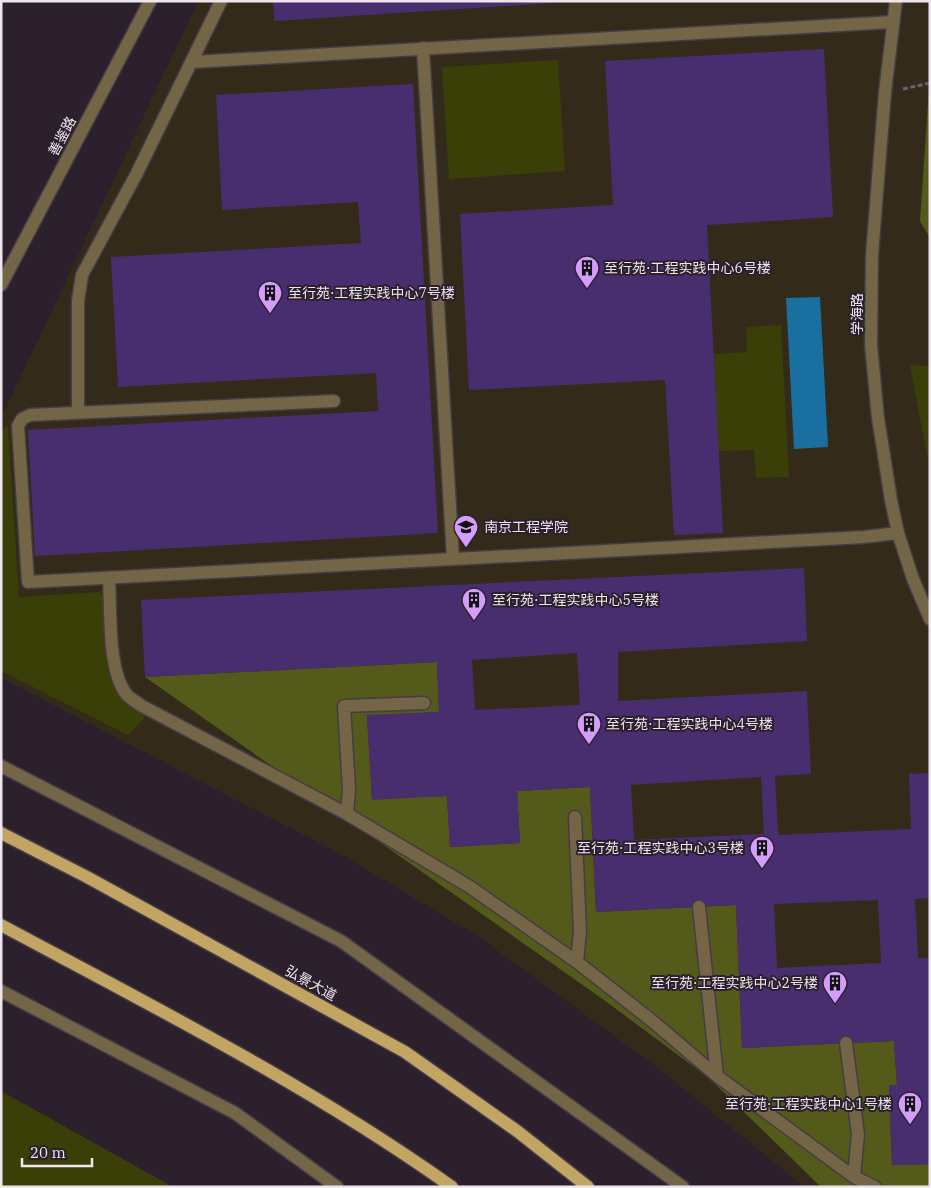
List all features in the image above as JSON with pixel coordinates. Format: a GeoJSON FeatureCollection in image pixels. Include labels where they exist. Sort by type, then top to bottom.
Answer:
{"type":"FeatureCollection","features":[{"type":"Feature","properties":{"kind":"main road","name":"弘景大道"},"geometry":{"type":"LineString","coordinates":[[1,833],[87,877],[405,1052],[517,1131],[588,1187]]}},
{"type":"Feature","properties":{"kind":"main road"},"geometry":{"type":"LineString","coordinates":[[1,925],[247,1056],[412,1158],[452,1187]]}},
{"type":"Feature","properties":{"kind":"street","name":"善鉴路"},"geometry":{"type":"LineString","coordinates":[[1,285],[150,1]]}},
{"type":"Feature","properties":{"kind":"street"},"geometry":{"type":"LineString","coordinates":[[78,412],[78,302],[82,275],[137,173],[221,1]]}},
{"type":"Feature","properties":{"kind":"street","name":"学海路"},"geometry":{"type":"LineString","coordinates":[[896,1],[885,92],[872,255],[871,345],[878,418],[898,533],[913,579],[930,620]]}},
{"type":"Feature","properties":{"kind":"street"},"geometry":{"type":"LineString","coordinates":[[192,62],[893,22]]}},
{"type":"Feature","properties":{"kind":"street"},"geometry":{"type":"LineString","coordinates":[[422,48],[453,559]]}},
{"type":"Feature","properties":{"kind":"street"},"geometry":{"type":"LineString","coordinates":[[334,401],[78,412],[30,415],[22,419],[18,426],[28,582],[898,533]]}},
{"type":"Feature","properties":{"kind":"street"},"geometry":{"type":"LineString","coordinates":[[109,578],[114,658],[120,683],[128,695],[142,706],[346,814],[470,887],[577,962],[651,1020],[717,1076],[854,1177],[874,1187]]}},
{"type":"Feature","properties":{"kind":"street"},"geometry":{"type":"LineString","coordinates":[[346,814],[349,789],[344,706],[424,703]]}},
{"type":"Feature","properties":{"kind":"street"},"geometry":{"type":"LineString","coordinates":[[1,766],[341,941],[683,1187]]}},
{"type":"Feature","properties":{"kind":"street"},"geometry":{"type":"LineString","coordinates":[[575,816],[580,931],[577,962]]}},
{"type":"Feature","properties":{"kind":"street"},"geometry":{"type":"LineString","coordinates":[[699,907],[717,1076]]}},
{"type":"Feature","properties":{"kind":"street"},"geometry":{"type":"LineString","coordinates":[[1,991],[235,1113],[337,1187]]}},
{"type":"Feature","properties":{"kind":"street"},"geometry":{"type":"LineString","coordinates":[[846,1043],[858,1134],[854,1177]]}},
{"type":"Feature","properties":{"kind":"path"},"geometry":{"type":"LineString","coordinates":[[885,92],[930,83]]}},
{"type":"Feature","properties":{"kind":"shaded area","name":"南京工程学院"},"geometry":{"type":"Polygon","coordinates":[[[198,1],[930,1],[930,1187],[805,1187],[651,1063],[476,935],[340,854],[1,678],[1,418],[198,1]]]}},
{"type":"Feature","properties":{"kind":"green space"},"geometry":{"type":"Polygon","coordinates":[[[558,60],[565,171],[449,179],[442,67],[558,60]]]}},
{"type":"Feature","properties":{"kind":"green space"},"geometry":{"type":"Polygon","coordinates":[[[930,88],[930,238],[920,221],[930,88]]]}},
{"type":"Feature","properties":{"kind":"green space"},"geometry":{"type":"Polygon","coordinates":[[[781,325],[789,477],[756,478],[754,450],[718,451],[714,354],[747,352],[746,327],[781,325]]]}},
{"type":"Feature","properties":{"kind":"green space"},"geometry":{"type":"Polygon","coordinates":[[[910,365],[930,366],[930,471],[910,365]]]}},
{"type":"Feature","properties":{"kind":"green space"},"geometry":{"type":"Polygon","coordinates":[[[8,425],[19,597],[100,592],[105,601],[122,698],[145,717],[128,735],[1,671],[1,430],[8,425]]]}},
{"type":"Feature","properties":{"kind":"green space"},"geometry":{"type":"Polygon","coordinates":[[[437,662],[439,712],[367,716],[372,799],[447,796],[450,847],[520,843],[517,791],[590,787],[596,912],[736,905],[742,1048],[894,1041],[897,1085],[889,1086],[892,1165],[930,1164],[930,1187],[821,1187],[709,1078],[604,1000],[145,677],[437,662]]]}},
{"type":"Feature","properties":{"kind":"green space"},"geometry":{"type":"Polygon","coordinates":[[[1,1091],[173,1187],[1,1187],[1,1091]]]}},
{"type":"Feature","properties":{"kind":"water"},"geometry":{"type":"Polygon","coordinates":[[[820,297],[828,447],[794,449],[786,298],[820,297]]]}},
{"type":"Feature","properties":{"kind":"building"},"geometry":{"type":"Polygon","coordinates":[[[273,1],[553,1],[553,3],[274,21],[273,1]]]}},
{"type":"Feature","properties":{"kind":"building","name":"至行苑·工程实践中心6号楼"},"geometry":{"type":"Polygon","coordinates":[[[824,49],[833,217],[707,225],[723,533],[674,535],[665,380],[469,390],[460,214],[613,205],[605,61],[824,49]]]}},
{"type":"Feature","properties":{"kind":"building","name":"至行苑·工程实践中心7号楼"},"geometry":{"type":"Polygon","coordinates":[[[413,84],[438,533],[35,556],[28,430],[378,411],[376,373],[118,387],[111,257],[361,243],[358,202],[222,210],[216,95],[413,84]]]}},
{"type":"Feature","properties":{"kind":"building"},"geometry":{"type":"Polygon","coordinates":[[[804,568],[807,641],[618,652],[618,701],[807,691],[811,774],[775,776],[778,835],[911,829],[909,774],[930,773],[930,898],[915,899],[918,958],[930,958],[930,1164],[892,1165],[889,1085],[897,1085],[894,1041],[742,1048],[736,905],[596,912],[590,787],[517,791],[520,843],[450,847],[447,796],[372,800],[367,715],[439,712],[437,662],[145,677],[141,600],[804,568]],[[577,653],[472,660],[475,710],[580,705],[577,653]],[[761,777],[631,785],[634,840],[764,834],[761,777]],[[878,900],[774,904],[777,968],[881,963],[878,900]]]}},
{"type":"Feature","properties":{"kind":"place","name":"至行苑·工程实践中心6号楼"},"geometry":{"type":"Point","coordinates":[587,289]}},
{"type":"Feature","properties":{"kind":"place","name":"至行苑·工程实践中心7号楼"},"geometry":{"type":"Point","coordinates":[270,314]}},
{"type":"Feature","properties":{"kind":"place","name":"南京工程学院"},"geometry":{"type":"Point","coordinates":[466,548]}},
{"type":"Feature","properties":{"kind":"place","name":"至行苑·工程实践中心5号楼"},"geometry":{"type":"Point","coordinates":[474,621]}},
{"type":"Feature","properties":{"kind":"place","name":"至行苑·工程实践中心4号楼"},"geometry":{"type":"Point","coordinates":[589,745]}},
{"type":"Feature","properties":{"kind":"place","name":"至行苑·工程实践中心3号楼"},"geometry":{"type":"Point","coordinates":[762,869]}},
{"type":"Feature","properties":{"kind":"place","name":"至行苑·工程实践中心2号楼"},"geometry":{"type":"Point","coordinates":[835,1004]}},
{"type":"Feature","properties":{"kind":"place","name":"至行苑·工程实践中心1号楼"},"geometry":{"type":"Point","coordinates":[910,1125]}}]}
